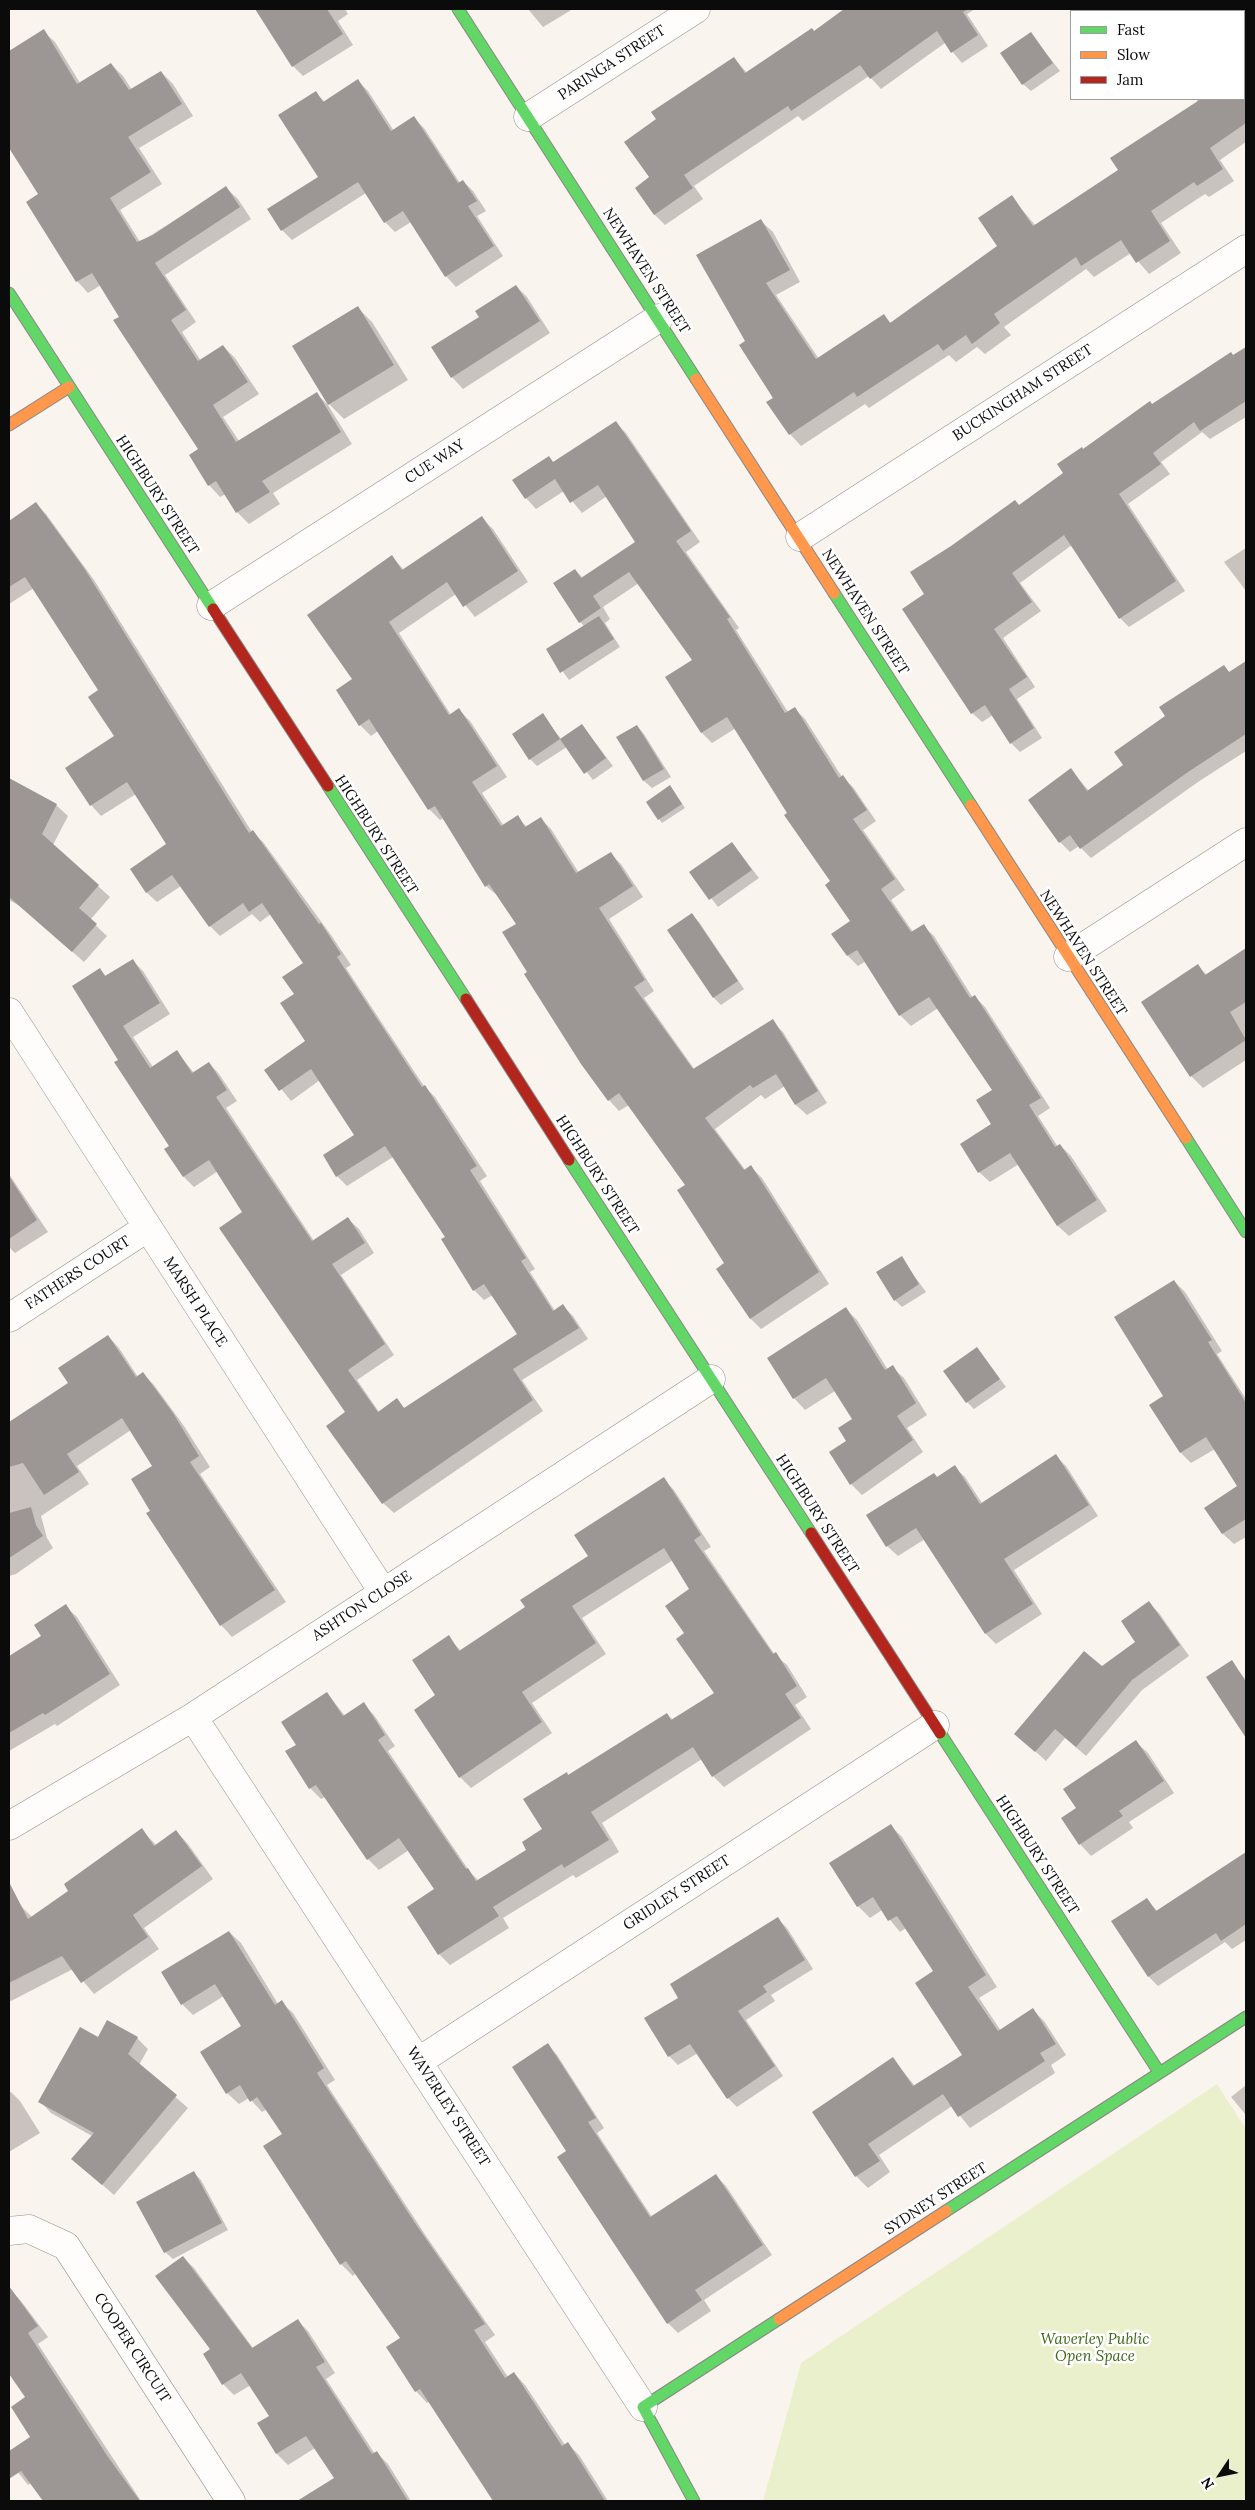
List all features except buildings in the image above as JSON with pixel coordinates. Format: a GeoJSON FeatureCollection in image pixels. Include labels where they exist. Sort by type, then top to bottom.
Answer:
{"type":"FeatureCollection","features":[{"type":"Feature","properties":{"kind":"street","name":"NEWHAVEN STREET"},"geometry":{"type":"LineString","coordinates":[[458,9],[659,318],[1246,1232]]}},
{"type":"Feature","properties":{"kind":"street","name":"PARINGA STREET"},"geometry":{"type":"LineString","coordinates":[[528,117],[696,9]]}},
{"type":"Feature","properties":{"kind":"street","name":"BUCKINGHAM STREET"},"geometry":{"type":"LineString","coordinates":[[800,537],[1246,249]]}},
{"type":"Feature","properties":{"kind":"street","name":"HIGHBURY STREET"},"geometry":{"type":"LineString","coordinates":[[9,293],[1159,2072]]}},
{"type":"Feature","properties":{"kind":"street","name":"CUE WAY"},"geometry":{"type":"LineString","coordinates":[[211,606],[659,318]]}},
{"type":"Feature","properties":{"kind":"street"},"geometry":{"type":"LineString","coordinates":[[9,426],[69,386]]}},
{"type":"Feature","properties":{"kind":"street"},"geometry":{"type":"LineString","coordinates":[[1068,957],[1246,842]]}},
{"type":"Feature","properties":{"kind":"street","name":"MARSH PLACE"},"geometry":{"type":"LineString","coordinates":[[9,1012],[383,1592]]}},
{"type":"Feature","properties":{"kind":"street","name":"FATHERS COURT"},"geometry":{"type":"LineString","coordinates":[[9,1318],[147,1228]]}},
{"type":"Feature","properties":{"kind":"street","name":"ASHTON CLOSE"},"geometry":{"type":"LineString","coordinates":[[9,1826],[193,1717],[711,1379]]}},
{"type":"Feature","properties":{"kind":"street","name":"WAVERLEY STREET"},"geometry":{"type":"LineString","coordinates":[[193,1717],[643,2407],[694,2501]]}},
{"type":"Feature","properties":{"kind":"street","name":"GRIDLEY STREET"},"geometry":{"type":"LineString","coordinates":[[418,2061],[936,1725]]}},
{"type":"Feature","properties":{"kind":"street","name":"SYDNEY STREET"},"geometry":{"type":"LineString","coordinates":[[643,2407],[1246,2016]]}},
{"type":"Feature","properties":{"kind":"street","name":"COOPER CIRCUIT"},"geometry":{"type":"LineString","coordinates":[[9,2231],[29,2229],[66,2246],[225,2499]]}},
{"type":"Feature","properties":{"kind":"green space","name":"Waverley Public Open Space"},"geometry":{"type":"Polygon","coordinates":[[[1217,2084],[1246,2129],[1246,2501],[763,2501],[801,2363],[1217,2084]]]}},
{"type":"Feature","properties":{"kind":"traffic: fast"},"geometry":{"type":"LineString","coordinates":[[458,9],[696,379]]}},
{"type":"Feature","properties":{"kind":"traffic: fast"},"geometry":{"type":"LineString","coordinates":[[9,293],[213,609]]}},
{"type":"Feature","properties":{"kind":"traffic: fast"},"geometry":{"type":"LineString","coordinates":[[834,593],[971,805]]}},
{"type":"Feature","properties":{"kind":"traffic: fast"},"geometry":{"type":"LineString","coordinates":[[328,786],[466,999]]}},
{"type":"Feature","properties":{"kind":"traffic: fast"},"geometry":{"type":"LineString","coordinates":[[1186,1138],[1246,1232]]}},
{"type":"Feature","properties":{"kind":"traffic: fast"},"geometry":{"type":"LineString","coordinates":[[569,1160],[811,1533]]}},
{"type":"Feature","properties":{"kind":"traffic: fast"},"geometry":{"type":"LineString","coordinates":[[940,1733],[1159,2072]]}},
{"type":"Feature","properties":{"kind":"traffic: fast"},"geometry":{"type":"LineString","coordinates":[[946,2211],[1246,2017]]}},
{"type":"Feature","properties":{"kind":"traffic: fast"},"geometry":{"type":"LineString","coordinates":[[694,2501],[643,2407],[779,2319]]}},
{"type":"Feature","properties":{"kind":"traffic: slow"},"geometry":{"type":"LineString","coordinates":[[696,379],[834,593]]}},
{"type":"Feature","properties":{"kind":"traffic: slow"},"geometry":{"type":"LineString","coordinates":[[9,425],[69,387]]}},
{"type":"Feature","properties":{"kind":"traffic: slow"},"geometry":{"type":"LineString","coordinates":[[971,805],[1186,1138]]}},
{"type":"Feature","properties":{"kind":"traffic: slow"},"geometry":{"type":"LineString","coordinates":[[779,2319],[946,2211]]}},
{"type":"Feature","properties":{"kind":"traffic: jam"},"geometry":{"type":"LineString","coordinates":[[213,609],[328,786]]}},
{"type":"Feature","properties":{"kind":"traffic: jam"},"geometry":{"type":"LineString","coordinates":[[466,999],[569,1160]]}},
{"type":"Feature","properties":{"kind":"traffic: jam"},"geometry":{"type":"LineString","coordinates":[[811,1533],[940,1733]]}}]}
